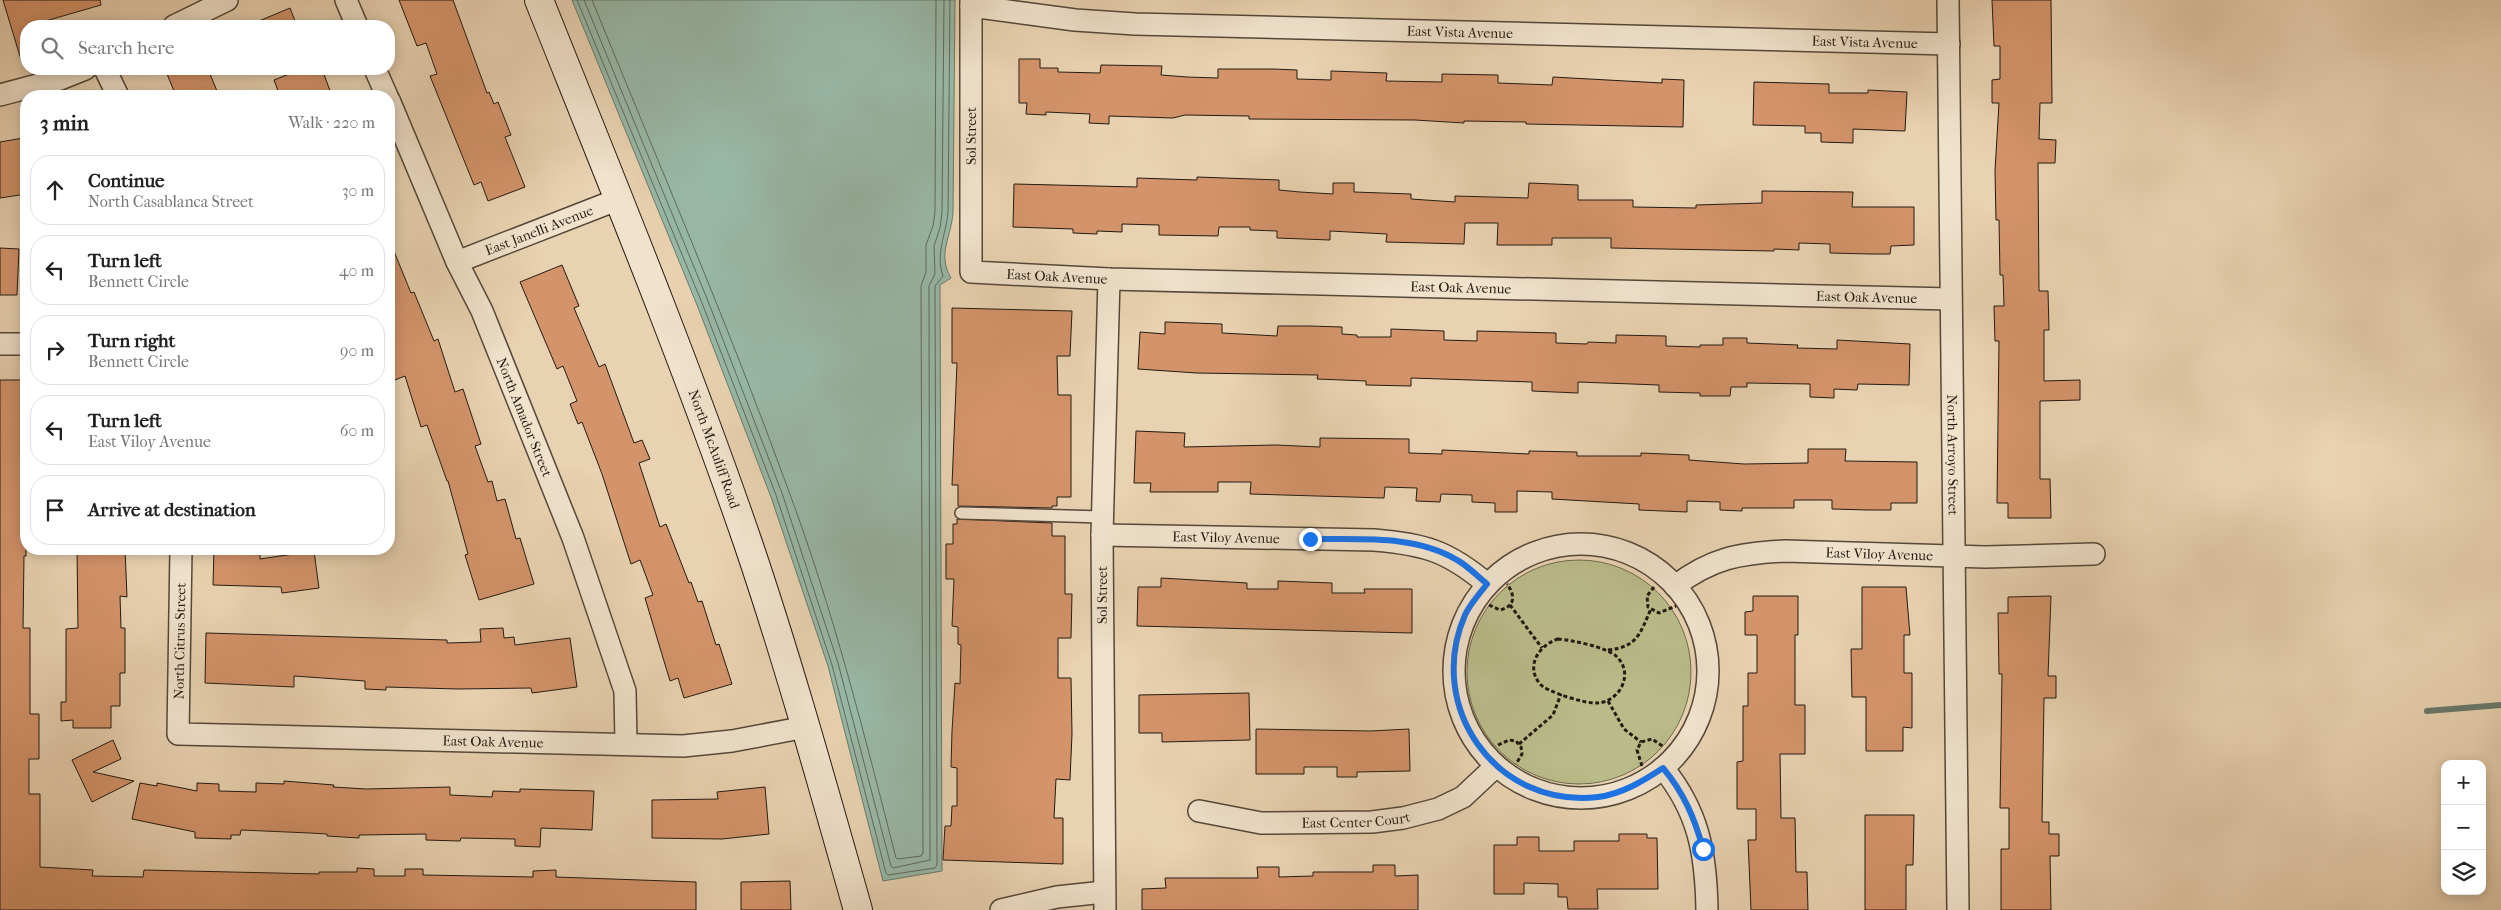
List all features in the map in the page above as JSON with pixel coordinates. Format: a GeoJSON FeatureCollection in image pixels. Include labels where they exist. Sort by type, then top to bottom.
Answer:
{"type":"FeatureCollection","features":[{"type":"Feature","properties":{"kind":"street"},"geometry":{"type":"LineString","coordinates":[[186,20],[227,0]]}},
{"type":"Feature","properties":{"kind":"street"},"geometry":{"type":"LineString","coordinates":[[346,0],[354,20]]}},
{"type":"Feature","properties":{"kind":"street","name":"North McAuliff Road"},"geometry":{"type":"LineString","coordinates":[[539,0],[700,407],[806,727],[858,910]]}},
{"type":"Feature","properties":{"kind":"street","name":"North Arroyo Street"},"geometry":{"type":"LineString","coordinates":[[1948,0],[1958,910]]}},
{"type":"Feature","properties":{"kind":"street","name":"East Vista Avenue"},"geometry":{"type":"LineString","coordinates":[[972,3],[1075,20],[1134,24],[1949,44]]}},
{"type":"Feature","properties":{"kind":"street","name":"Sol Street"},"geometry":{"type":"LineString","coordinates":[[971,272],[972,3]]}},
{"type":"Feature","properties":{"kind":"street"},"geometry":{"type":"LineString","coordinates":[[0,95],[43,84],[68,75]]}},
{"type":"Feature","properties":{"kind":"street"},"geometry":{"type":"LineString","coordinates":[[108,75],[115,90]]}},
{"type":"Feature","properties":{"kind":"street"},"geometry":{"type":"LineString","coordinates":[[378,75],[384,90]]}},
{"type":"Feature","properties":{"kind":"street","name":"North Amador Street"},"geometry":{"type":"LineString","coordinates":[[395,114],[457,262],[482,311],[573,538],[625,691],[626,744]]}},
{"type":"Feature","properties":{"kind":"street","name":"East Janelli Avenue"},"geometry":{"type":"LineString","coordinates":[[457,262],[619,199]]}},
{"type":"Feature","properties":{"kind":"street","name":"East Oak Avenue"},"geometry":{"type":"LineString","coordinates":[[971,272],[1108,279],[1951,299]]}},
{"type":"Feature","properties":{"kind":"street","name":"Sol Street"},"geometry":{"type":"LineString","coordinates":[[1105,901],[1102,526],[1108,279]]}},
{"type":"Feature","properties":{"kind":"street"},"geometry":{"type":"LineString","coordinates":[[0,344],[20,344]]}},
{"type":"Feature","properties":{"kind":"street","name":"East Viloy Avenue"},"geometry":{"type":"LineString","coordinates":[[1102,526],[1406,542],[1434,550],[1457,560],[1487,584]]}},
{"type":"Feature","properties":{"kind":"street"},"geometry":{"type":"LineString","coordinates":[[1561,544],[1602,544],[1640,557],[1675,586],[1697,616],[1708,656],[1706,697],[1691,736],[1663,768],[1634,787],[1598,797],[1562,797],[1526,786],[1496,766],[1469,734],[1454,695],[1453,654],[1466,614],[1487,584],[1523,556],[1561,544]]}},
{"type":"Feature","properties":{"kind":"street","name":"East Viloy Avenue"},"geometry":{"type":"LineString","coordinates":[[1675,586],[1709,564],[1757,552],[1785,551],[1954,556],[2094,554]]}},
{"type":"Feature","properties":{"kind":"street","name":"North Citrus Street"},"geometry":{"type":"LineString","coordinates":[[178,734],[181,555]]}},
{"type":"Feature","properties":{"kind":"street","name":"East Oak Avenue"},"geometry":{"type":"LineString","coordinates":[[178,734],[683,746],[732,741],[806,727]]}},
{"type":"Feature","properties":{"kind":"street","name":"East Center Court"},"geometry":{"type":"LineString","coordinates":[[1199,811],[1260,823],[1372,822],[1403,818],[1438,809],[1463,796],[1496,766]]}},
{"type":"Feature","properties":{"kind":"street"},"geometry":{"type":"LineString","coordinates":[[1663,768],[1683,795],[1695,821],[1703,849],[1706,910]]}},
{"type":"Feature","properties":{"kind":"street"},"geometry":{"type":"LineString","coordinates":[[1000,910],[1057,897],[1105,901]]}},
{"type":"Feature","properties":{"kind":"lane"},"geometry":{"type":"LineString","coordinates":[[961,513],[1102,526]]}},
{"type":"Feature","properties":{"kind":"path"},"geometry":{"type":"LineString","coordinates":[[1510,605],[1542,648]]}},
{"type":"Feature","properties":{"kind":"path"},"geometry":{"type":"LineString","coordinates":[[1605,650],[1621,648],[1634,641],[1643,630],[1650,609]]}},
{"type":"Feature","properties":{"kind":"path"},"geometry":{"type":"LineString","coordinates":[[1558,639],[1605,650],[1616,657],[1622,664],[1624,683],[1620,692],[1608,701],[1594,703],[1548,690],[1534,674],[1536,656],[1542,648],[1558,639]]}},
{"type":"Feature","properties":{"kind":"path"},"geometry":{"type":"LineString","coordinates":[[1519,744],[1553,715],[1562,694]]}},
{"type":"Feature","properties":{"kind":"path"},"geometry":{"type":"LineString","coordinates":[[1608,701],[1624,729],[1641,742]]}},
{"type":"Feature","properties":{"kind":"green space"},"geometry":{"type":"Polygon","coordinates":[[[1568,560],[1590,560],[1622,568],[1641,578],[1659,592],[1673,610],[1687,639],[1691,672],[1687,705],[1683,715],[1673,734],[1659,752],[1641,766],[1612,780],[1590,784],[1568,784],[1536,776],[1517,766],[1499,752],[1485,734],[1471,705],[1467,683],[1467,661],[1475,629],[1485,610],[1499,592],[1517,578],[1546,564],[1568,560]]]}},
{"type":"Feature","properties":{"kind":"water"},"geometry":{"type":"Polygon","coordinates":[[[572,0],[955,0],[953,213],[945,253],[945,261],[951,278],[940,285],[942,871],[883,881],[828,666],[771,497],[697,305],[572,0]]]}},
{"type":"Feature","properties":{"kind":"building"},"geometry":{"type":"Polygon","coordinates":[[[3,0],[100,0],[101,5],[49,20],[20,20],[20,56],[3,0]]]}},
{"type":"Feature","properties":{"kind":"building"},"geometry":{"type":"Polygon","coordinates":[[[399,0],[453,0],[487,93],[489,92],[494,104],[498,102],[511,135],[505,137],[525,187],[488,201],[481,182],[474,185],[430,76],[437,74],[426,43],[417,46],[399,0]]]}},
{"type":"Feature","properties":{"kind":"building"},"geometry":{"type":"Polygon","coordinates":[[[1992,0],[2051,0],[2052,103],[2040,103],[2039,139],[2056,140],[2055,163],[2038,163],[2039,291],[2048,291],[2049,330],[2044,330],[2044,381],[2080,380],[2080,400],[2040,401],[2040,479],[2050,479],[2051,518],[2008,518],[2008,503],[1997,503],[1999,341],[1995,341],[1994,306],[2004,306],[2003,275],[2000,275],[1999,220],[1996,220],[1995,171],[1999,103],[1992,103],[1992,80],[2000,79],[2000,46],[1994,46],[1992,0]]]}},
{"type":"Feature","properties":{"kind":"building"},"geometry":{"type":"Polygon","coordinates":[[[290,8],[295,20],[261,20],[290,8]]]}},
{"type":"Feature","properties":{"kind":"building"},"geometry":{"type":"Polygon","coordinates":[[[1019,59],[1040,59],[1040,68],[1058,68],[1058,72],[1100,73],[1101,65],[1162,66],[1161,75],[1218,78],[1218,69],[1273,69],[1297,70],[1297,79],[1331,80],[1331,71],[1387,73],[1386,81],[1442,82],[1442,74],[1498,75],[1498,83],[1552,85],[1553,77],[1662,83],[1662,79],[1684,80],[1683,127],[1526,124],[1526,122],[1464,121],[1464,123],[1415,120],[1249,119],[1249,116],[1185,115],[1173,118],[1109,116],[1109,124],[1089,123],[1090,114],[1046,112],[1046,115],[1026,114],[1027,103],[1019,103],[1019,59]]]}},
{"type":"Feature","properties":{"kind":"building"},"geometry":{"type":"Polygon","coordinates":[[[167,75],[210,75],[217,90],[174,90],[167,75]]]}},
{"type":"Feature","properties":{"kind":"building"},"geometry":{"type":"Polygon","coordinates":[[[287,75],[324,75],[330,90],[278,90],[274,80],[287,75]]]}},
{"type":"Feature","properties":{"kind":"building"},"geometry":{"type":"Polygon","coordinates":[[[1754,82],[1829,84],[1829,93],[1868,93],[1868,90],[1907,92],[1905,131],[1853,129],[1853,143],[1821,142],[1821,133],[1805,133],[1805,126],[1753,125],[1754,82]]]}},
{"type":"Feature","properties":{"kind":"building"},"geometry":{"type":"Polygon","coordinates":[[[20,139],[20,195],[0,198],[0,142],[20,139]]]}},
{"type":"Feature","properties":{"kind":"building"},"geometry":{"type":"Polygon","coordinates":[[[1197,177],[1279,180],[1279,190],[1333,194],[1333,183],[1354,183],[1354,192],[1411,194],[1411,199],[1455,202],[1455,196],[1528,198],[1529,183],[1578,185],[1578,200],[1633,200],[1633,207],[1696,208],[1696,205],[1762,203],[1762,191],[1853,192],[1852,207],[1914,207],[1914,245],[1891,246],[1890,254],[1870,254],[1830,253],[1830,244],[1799,243],[1799,250],[1774,249],[1774,251],[1611,248],[1611,238],[1552,238],[1552,245],[1497,245],[1498,223],[1465,223],[1464,244],[1386,242],[1387,234],[1330,231],[1330,240],[1277,238],[1277,231],[1250,230],[1250,227],[1219,227],[1218,236],[1159,235],[1159,225],[1122,224],[1122,232],[1097,231],[1097,234],[1073,233],[1073,229],[1013,227],[1014,184],[1137,187],[1137,178],[1197,180],[1197,177]]]}},
{"type":"Feature","properties":{"kind":"building"},"geometry":{"type":"Polygon","coordinates":[[[0,248],[19,249],[17,295],[0,295],[0,248]]]}},
{"type":"Feature","properties":{"kind":"building"},"geometry":{"type":"Polygon","coordinates":[[[395,254],[411,293],[414,292],[434,341],[438,339],[455,392],[463,389],[481,444],[475,446],[488,482],[492,481],[497,501],[505,499],[516,539],[520,538],[534,584],[479,600],[465,555],[468,554],[448,481],[427,425],[421,427],[405,376],[395,380],[395,254]]]}},
{"type":"Feature","properties":{"kind":"building"},"geometry":{"type":"Polygon","coordinates":[[[562,265],[579,306],[574,308],[599,367],[605,364],[634,443],[642,440],[650,459],[639,463],[660,527],[666,524],[689,583],[691,582],[698,602],[702,601],[716,645],[719,644],[732,684],[684,698],[678,678],[670,681],[645,598],[653,595],[640,560],[631,564],[602,474],[582,422],[578,424],[570,404],[577,401],[563,366],[557,369],[520,282],[562,265]]]}},
{"type":"Feature","properties":{"kind":"building"},"geometry":{"type":"Polygon","coordinates":[[[952,308],[1072,311],[1070,356],[1057,356],[1058,395],[1071,395],[1071,497],[1057,497],[1057,506],[1052,506],[1052,508],[958,506],[958,485],[952,485],[957,363],[952,363],[952,308]]]}},
{"type":"Feature","properties":{"kind":"building"},"geometry":{"type":"Polygon","coordinates":[[[1165,322],[1222,324],[1222,333],[1277,336],[1278,326],[1310,326],[1342,327],[1342,334],[1357,335],[1357,337],[1391,337],[1391,329],[1444,331],[1444,340],[1477,341],[1477,331],[1556,333],[1556,343],[1587,344],[1588,342],[1616,343],[1616,335],[1666,336],[1666,346],[1700,347],[1700,345],[1723,345],[1723,338],[1747,338],[1747,343],[1798,345],[1797,348],[1837,349],[1837,340],[1910,344],[1909,385],[1858,384],[1857,390],[1834,389],[1834,398],[1810,397],[1810,384],[1747,383],[1747,387],[1731,387],[1730,396],[1700,396],[1700,393],[1659,392],[1659,385],[1578,382],[1578,393],[1532,391],[1532,382],[1411,378],[1411,386],[1366,385],[1366,381],[1317,379],[1318,375],[1197,373],[1138,369],[1140,332],[1165,334],[1165,322]]]}},
{"type":"Feature","properties":{"kind":"building"},"geometry":{"type":"Polygon","coordinates":[[[0,380],[20,380],[20,555],[26,555],[24,556],[23,628],[30,628],[30,714],[39,714],[39,759],[29,759],[29,794],[40,794],[40,867],[93,870],[92,876],[143,877],[144,870],[319,874],[319,872],[357,872],[357,868],[374,869],[374,876],[405,876],[405,869],[423,869],[423,875],[533,877],[533,871],[556,870],[556,877],[696,882],[696,910],[0,910],[0,380]]]}},
{"type":"Feature","properties":{"kind":"building"},"geometry":{"type":"Polygon","coordinates":[[[1136,431],[1185,433],[1184,447],[1276,445],[1320,447],[1320,438],[1409,439],[1409,453],[1442,454],[1442,450],[1529,454],[1529,451],[1577,452],[1577,456],[1641,456],[1641,453],[1689,455],[1689,460],[1744,464],[1808,463],[1808,449],[1846,449],[1845,461],[1917,462],[1917,503],[1891,503],[1891,510],[1868,510],[1832,509],[1832,500],[1794,500],[1794,508],[1742,508],[1742,511],[1720,510],[1720,502],[1687,501],[1687,512],[1639,510],[1639,504],[1552,499],[1552,492],[1517,491],[1517,512],[1495,512],[1495,503],[1472,502],[1472,495],[1441,494],[1440,502],[1416,501],[1417,488],[1385,487],[1384,498],[1250,494],[1251,482],[1218,482],[1218,492],[1150,492],[1151,483],[1134,483],[1136,431]]]}},
{"type":"Feature","properties":{"kind":"building"},"geometry":{"type":"Polygon","coordinates":[[[957,519],[1052,523],[1052,536],[1065,536],[1065,594],[1072,594],[1071,638],[1058,638],[1058,678],[1071,678],[1072,734],[1070,780],[1056,779],[1054,818],[1063,818],[1063,864],[943,860],[945,826],[951,826],[952,806],[957,806],[957,768],[951,767],[955,683],[960,684],[961,645],[958,644],[958,627],[952,626],[954,579],[946,579],[946,544],[953,544],[953,524],[957,524],[957,519]]]}},
{"type":"Feature","properties":{"kind":"building"},"geometry":{"type":"Polygon","coordinates":[[[77,555],[125,555],[127,597],[120,596],[121,628],[125,628],[125,673],[120,673],[120,706],[111,706],[111,728],[73,728],[73,720],[61,721],[61,702],[66,702],[66,629],[78,628],[77,555]]]}},
{"type":"Feature","properties":{"kind":"building"},"geometry":{"type":"Polygon","coordinates":[[[214,555],[260,555],[260,559],[287,555],[315,555],[319,588],[282,593],[281,587],[213,585],[214,555]]]}},
{"type":"Feature","properties":{"kind":"building"},"geometry":{"type":"Polygon","coordinates":[[[1161,578],[1247,583],[1247,589],[1278,589],[1278,581],[1332,583],[1332,593],[1365,593],[1364,589],[1412,589],[1412,633],[1137,626],[1138,587],[1161,587],[1161,578]]]}},
{"type":"Feature","properties":{"kind":"building"},"geometry":{"type":"Polygon","coordinates":[[[1862,587],[1906,587],[1910,635],[1904,635],[1904,673],[1912,673],[1912,728],[1903,727],[1903,751],[1866,751],[1866,697],[1852,697],[1851,649],[1862,649],[1862,587]]]}},
{"type":"Feature","properties":{"kind":"building"},"geometry":{"type":"Polygon","coordinates":[[[1753,596],[1798,596],[1798,635],[1795,635],[1795,705],[1805,705],[1805,754],[1780,754],[1781,818],[1795,818],[1796,872],[1807,872],[1808,910],[1751,910],[1748,840],[1756,840],[1756,809],[1737,809],[1737,762],[1743,761],[1743,706],[1748,706],[1748,673],[1757,673],[1757,635],[1745,635],[1745,612],[1753,611],[1753,596]]]}},
{"type":"Feature","properties":{"kind":"building"},"geometry":{"type":"Polygon","coordinates":[[[2051,596],[2048,676],[2056,676],[2056,698],[2044,698],[2042,822],[2049,822],[2049,834],[2059,834],[2059,856],[2050,856],[2051,910],[2001,910],[2001,849],[2009,849],[2009,808],[2000,808],[2002,674],[1999,674],[1998,613],[2008,613],[2008,597],[2051,596]]]}},
{"type":"Feature","properties":{"kind":"building"},"geometry":{"type":"Polygon","coordinates":[[[503,628],[504,638],[514,637],[515,645],[570,638],[577,687],[532,693],[531,688],[458,689],[386,687],[386,690],[365,689],[365,681],[294,676],[294,687],[205,683],[206,633],[447,640],[447,643],[481,642],[480,629],[503,628]]]}},
{"type":"Feature","properties":{"kind":"building"},"geometry":{"type":"Polygon","coordinates":[[[1249,693],[1250,740],[1162,742],[1162,733],[1139,733],[1139,695],[1249,693]]]}},
{"type":"Feature","properties":{"kind":"building"},"geometry":{"type":"Polygon","coordinates":[[[1256,729],[1370,731],[1409,729],[1410,771],[1357,772],[1357,777],[1337,777],[1337,767],[1304,767],[1304,774],[1256,774],[1256,729]]]}},
{"type":"Feature","properties":{"kind":"building"},"geometry":{"type":"Polygon","coordinates":[[[113,740],[121,759],[93,772],[134,781],[92,802],[72,760],[113,740]]]}},
{"type":"Feature","properties":{"kind":"building"},"geometry":{"type":"Polygon","coordinates":[[[284,781],[366,789],[450,787],[450,795],[492,797],[493,791],[520,792],[520,789],[594,791],[592,830],[541,828],[540,847],[515,846],[515,839],[461,838],[460,841],[426,840],[426,834],[359,835],[359,838],[327,836],[327,834],[241,830],[240,835],[231,835],[231,839],[195,838],[195,832],[132,819],[140,783],[157,786],[157,783],[197,791],[197,783],[219,784],[219,791],[256,792],[256,783],[284,784],[284,781]]]}},
{"type":"Feature","properties":{"kind":"building"},"geometry":{"type":"Polygon","coordinates":[[[765,787],[769,834],[722,839],[652,838],[652,800],[718,799],[717,792],[765,787]]]}},
{"type":"Feature","properties":{"kind":"building"},"geometry":{"type":"Polygon","coordinates":[[[1865,815],[1914,815],[1913,865],[1906,865],[1906,910],[1865,910],[1865,815]]]}},
{"type":"Feature","properties":{"kind":"building"},"geometry":{"type":"Polygon","coordinates":[[[1619,834],[1647,834],[1647,838],[1657,838],[1658,889],[1597,889],[1598,909],[1568,909],[1567,897],[1558,897],[1558,884],[1524,883],[1524,894],[1494,894],[1494,845],[1517,845],[1517,837],[1539,837],[1539,851],[1574,851],[1574,841],[1619,841],[1619,834]]]}},
{"type":"Feature","properties":{"kind":"building"},"geometry":{"type":"Polygon","coordinates":[[[1373,865],[1395,865],[1395,876],[1418,875],[1418,910],[1142,910],[1142,889],[1166,888],[1165,878],[1258,878],[1257,867],[1279,867],[1279,877],[1313,876],[1313,872],[1373,872],[1373,865]]]}},
{"type":"Feature","properties":{"kind":"building"},"geometry":{"type":"Polygon","coordinates":[[[790,881],[791,910],[741,910],[741,882],[790,881]]]}},
{"type":"Feature","properties":{"kind":"waterway"},"geometry":{"type":"LineString","coordinates":[[2427,711],[2501,705]]}},
{"type":"Feature","properties":{"kind":"route"},"geometry":{"type":"LineString","coordinates":[[1310,539],[1406,542],[1434,550],[1457,560],[1475,574],[1487,584],[1466,614],[1453,654],[1454,695],[1469,734],[1485,754],[1496,766],[1526,786],[1562,797],[1598,797],[1634,787],[1663,768],[1683,795],[1695,821],[1703,849]]}}]}
